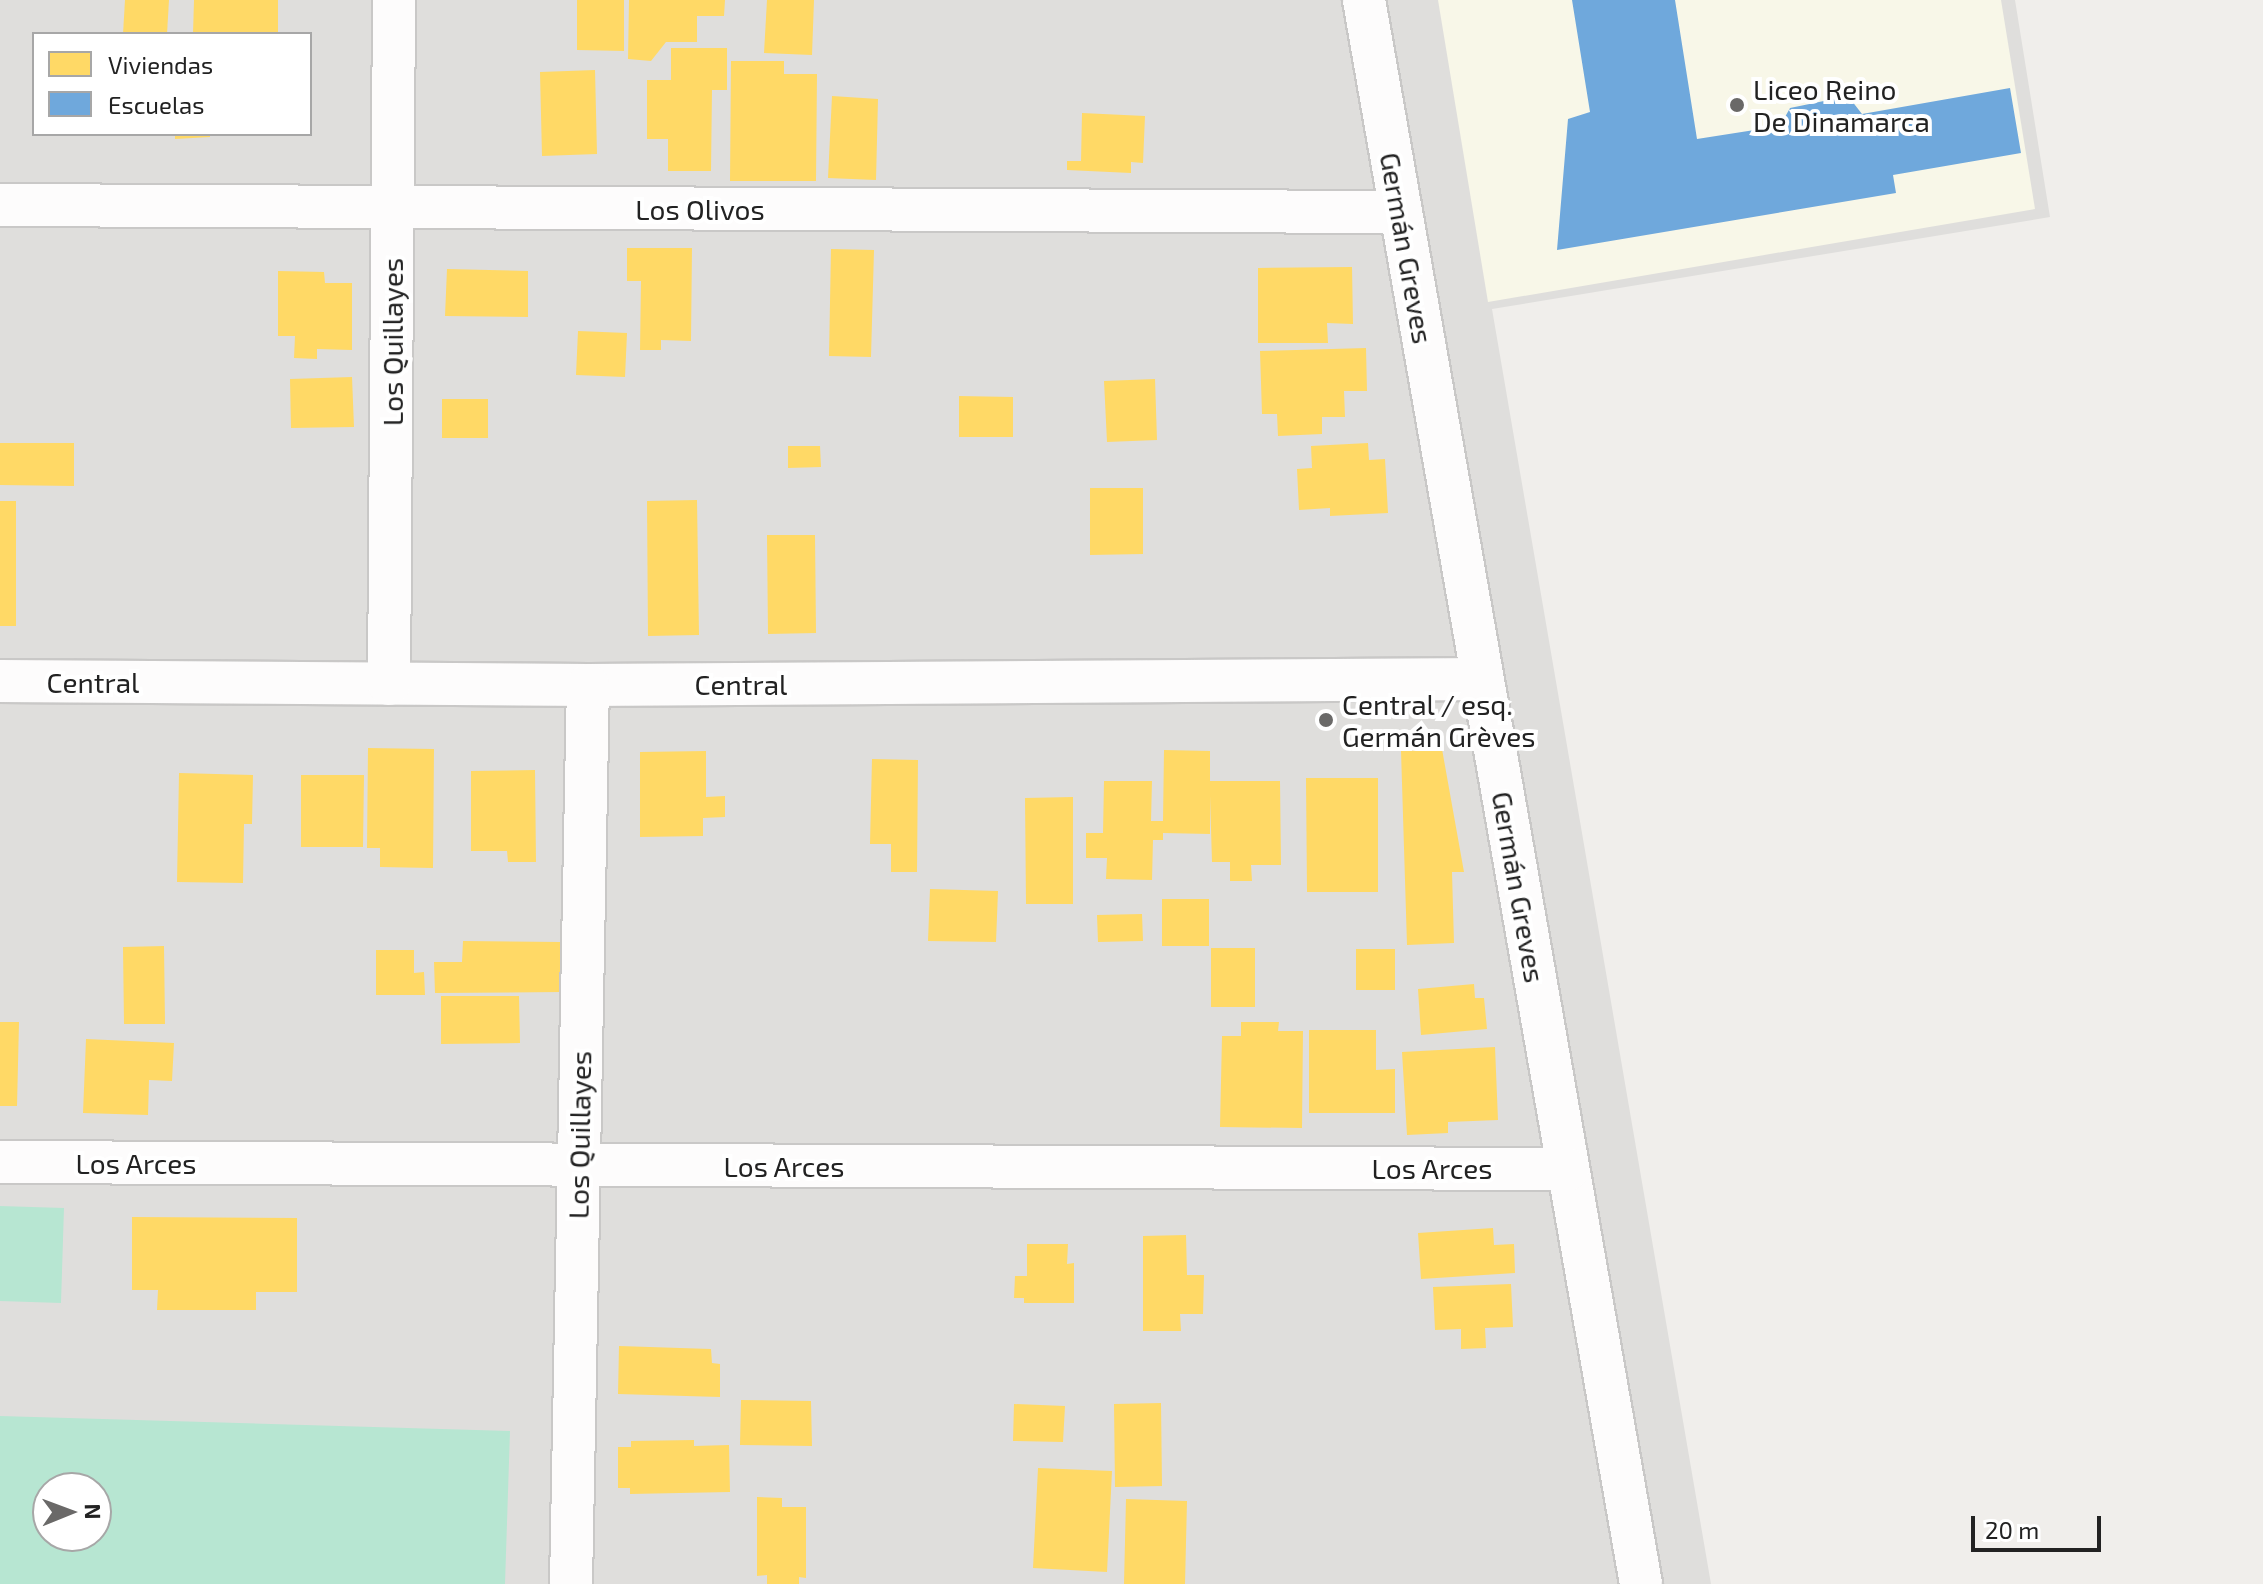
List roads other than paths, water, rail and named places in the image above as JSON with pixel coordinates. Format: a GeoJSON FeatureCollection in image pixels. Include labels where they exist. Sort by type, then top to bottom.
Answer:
{"type":"FeatureCollection","features":[{"type":"Feature","properties":{"kind":"street","name":"Los Quillayes"},"geometry":{"type":"LineString","coordinates":[[389,684],[394,0]]}},
{"type":"Feature","properties":{"kind":"street","name":"Germán Greves"},"geometry":{"type":"LineString","coordinates":[[1364,0],[1641,1584]]}},
{"type":"Feature","properties":{"kind":"street","name":"Los Olivos"},"geometry":{"type":"LineString","coordinates":[[0,205],[1401,212]]}},
{"type":"Feature","properties":{"kind":"street","name":"Central"},"geometry":{"type":"LineString","coordinates":[[0,681],[588,685],[1482,679]]}},
{"type":"Feature","properties":{"kind":"street","name":"Los Quillayes"},"geometry":{"type":"LineString","coordinates":[[571,1584],[588,685]]}},
{"type":"Feature","properties":{"kind":"street","name":"Los Arces"},"geometry":{"type":"LineString","coordinates":[[0,1162],[1568,1169]]}},
{"type":"Feature","properties":{"kind":"place","name":"Liceo Reino De Dinamarca"},"geometry":{"type":"Point","coordinates":[1737,105]}},
{"type":"Feature","properties":{"kind":"place","name":"Central / esq. Germán Grèves"},"geometry":{"type":"Point","coordinates":[1326,720]}}]}
